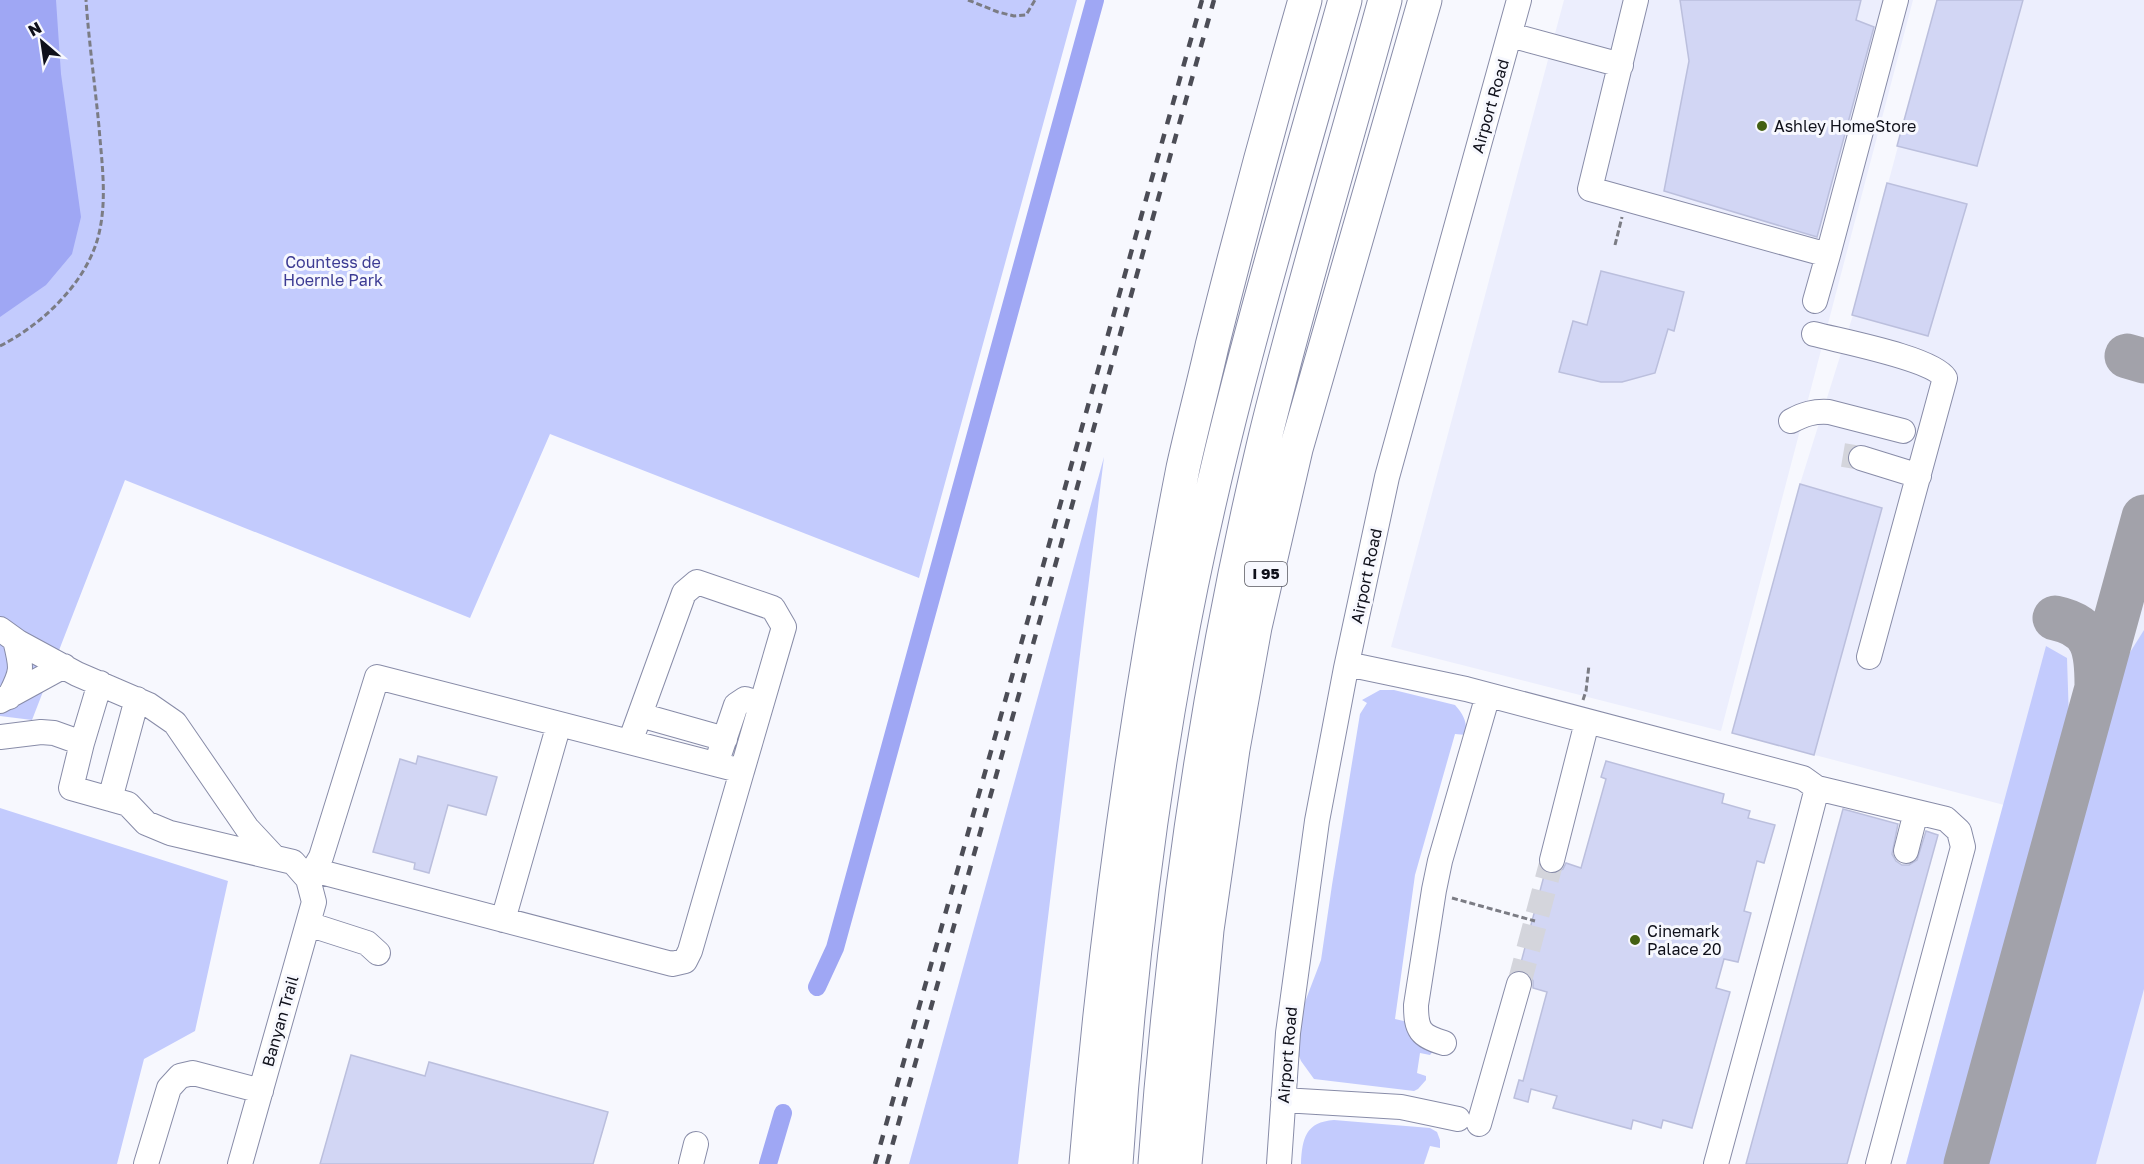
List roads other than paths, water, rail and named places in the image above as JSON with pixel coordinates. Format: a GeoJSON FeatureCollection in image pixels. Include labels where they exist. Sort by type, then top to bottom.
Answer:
{"type":"FeatureCollection","features":[{"type":"Feature","properties":{"kind":"highway"},"geometry":{"type":"LineString","coordinates":[[1086,1164],[1107,944],[1128,783],[1180,488],[1241,227],[1305,0]]}},
{"type":"Feature","properties":{"kind":"highway"},"geometry":{"type":"LineString","coordinates":[[1116,1164],[1143,891],[1177,659],[1209,506],[1250,339],[1345,0]]}},
{"type":"Feature","properties":{"kind":"highway"},"geometry":{"type":"LineString","coordinates":[[1155,1164],[1177,926],[1204,740],[1226,620],[1253,491],[1280,379],[1386,0]]}},
{"type":"Feature","properties":{"kind":"highway","name":"I 95"},"geometry":{"type":"LineString","coordinates":[[1185,1164],[1207,930],[1233,749],[1253,637],[1296,449],[1425,0]]}},
{"type":"Feature","properties":{"kind":"street","name":"Airport Road"},"geometry":{"type":"LineString","coordinates":[[1279,1164],[1288,1033],[1317,821],[1347,664],[1387,477],[1519,0]]}},
{"type":"Feature","properties":{"kind":"street"},"geometry":{"type":"LineString","coordinates":[[1636,0],[1590,189],[1828,255]]}},
{"type":"Feature","properties":{"kind":"street"},"geometry":{"type":"LineString","coordinates":[[1815,301],[1896,0]]}},
{"type":"Feature","properties":{"kind":"street"},"geometry":{"type":"LineString","coordinates":[[1510,34],[1621,64]]}},
{"type":"Feature","properties":{"kind":"street"},"geometry":{"type":"LineString","coordinates":[[1814,334],[1921,362],[1943,374],[1945,378],[1945,385],[1869,657]]}},
{"type":"Feature","properties":{"kind":"street"},"geometry":{"type":"LineString","coordinates":[[1791,421],[1803,414],[1818,411],[1830,412],[1903,431]]}},
{"type":"Feature","properties":{"kind":"street"},"geometry":{"type":"LineString","coordinates":[[1861,458],[1919,476]]}},
{"type":"Feature","properties":{"kind":"street"},"geometry":{"type":"LineString","coordinates":[[100,683],[71,788],[128,804],[146,823],[170,833],[293,862],[311,875],[672,963],[685,961],[690,951],[784,627],[773,608],[697,582],[684,593],[630,742]]}},
{"type":"Feature","properties":{"kind":"street"},"geometry":{"type":"LineString","coordinates":[[7,634],[64,666],[137,699],[163,714],[178,727],[247,828],[275,858]]}},
{"type":"Feature","properties":{"kind":"street"},"geometry":{"type":"LineString","coordinates":[[4,699],[20,676],[21,663],[7,634]]}},
{"type":"Feature","properties":{"kind":"street"},"geometry":{"type":"LineString","coordinates":[[1347,664],[1488,695],[1803,778],[1817,788],[1946,819],[1952,823],[1959,831],[1963,847],[1878,1164]]}},
{"type":"Feature","properties":{"kind":"street"},"geometry":{"type":"LineString","coordinates":[[4,699],[64,666]]}},
{"type":"Feature","properties":{"kind":"street"},"geometry":{"type":"LineString","coordinates":[[311,875],[321,856],[376,678],[742,771]]}},
{"type":"Feature","properties":{"kind":"street"},"geometry":{"type":"LineString","coordinates":[[1444,1043],[1424,1036],[1417,1025],[1416,1018],[1433,893],[1440,861],[1488,695]]}},
{"type":"Feature","properties":{"kind":"street"},"geometry":{"type":"LineString","coordinates":[[110,799],[137,699]]}},
{"type":"Feature","properties":{"kind":"street"},"geometry":{"type":"LineString","coordinates":[[716,764],[736,705],[745,699],[761,704]]}},
{"type":"Feature","properties":{"kind":"street"},"geometry":{"type":"LineString","coordinates":[[640,714],[725,739]]}},
{"type":"Feature","properties":{"kind":"street"},"geometry":{"type":"LineString","coordinates":[[1552,860],[1582,720]]}},
{"type":"Feature","properties":{"kind":"street"},"geometry":{"type":"LineString","coordinates":[[503,920],[559,724]]}},
{"type":"Feature","properties":{"kind":"street"},"geometry":{"type":"LineString","coordinates":[[0,738],[41,732],[54,733],[82,743]]}},
{"type":"Feature","properties":{"kind":"street"},"geometry":{"type":"LineString","coordinates":[[1716,1164],[1740,1071],[1769,974],[1817,788]]}},
{"type":"Feature","properties":{"kind":"street"},"geometry":{"type":"LineString","coordinates":[[1906,851],[1917,812]]}},
{"type":"Feature","properties":{"kind":"street","name":"Banyan Trail"},"geometry":{"type":"LineString","coordinates":[[240,1164],[314,902],[311,875]]}},
{"type":"Feature","properties":{"kind":"street"},"geometry":{"type":"LineString","coordinates":[[308,924],[366,943],[378,953]]}},
{"type":"Feature","properties":{"kind":"street"},"geometry":{"type":"LineString","coordinates":[[1283,1100],[1401,1107],[1469,1122],[1519,984]]}},
{"type":"Feature","properties":{"kind":"street"},"geometry":{"type":"LineString","coordinates":[[146,1164],[169,1088],[180,1076],[193,1073],[261,1091]]}},
{"type":"Feature","properties":{"kind":"waterway"},"geometry":{"type":"LineString","coordinates":[[817,987],[835,948],[1095,0]]}},
{"type":"Feature","properties":{"kind":"waterway"},"geometry":{"type":"LineString","coordinates":[[768,1164],[783,1113]]}},
{"type":"Feature","properties":{"kind":"tunnel"},"geometry":{"type":"LineString","coordinates":[[1843,455],[1861,458]]}},
{"type":"Feature","properties":{"kind":"tunnel"},"geometry":{"type":"LineString","coordinates":[[1519,984],[1552,860]]}},
{"type":"Feature","properties":{"kind":"railway"},"geometry":{"type":"LineString","coordinates":[[875,1164],[1202,0]]}},
{"type":"Feature","properties":{"kind":"railway"},"geometry":{"type":"LineString","coordinates":[[887,1164],[1214,0]]}},
{"type":"Feature","properties":{"kind":"place","name":"Ashley HomeStore"},"geometry":{"type":"Point","coordinates":[1762,126]}},
{"type":"Feature","properties":{"kind":"place","name":"Cinemark Palace 20"},"geometry":{"type":"Point","coordinates":[1635,940]}},
{"type":"Feature","properties":{"kind":"park label","name":"Countess de Hoernle Park"},"geometry":{"type":"Point","coordinates":[333,271]}}]}
